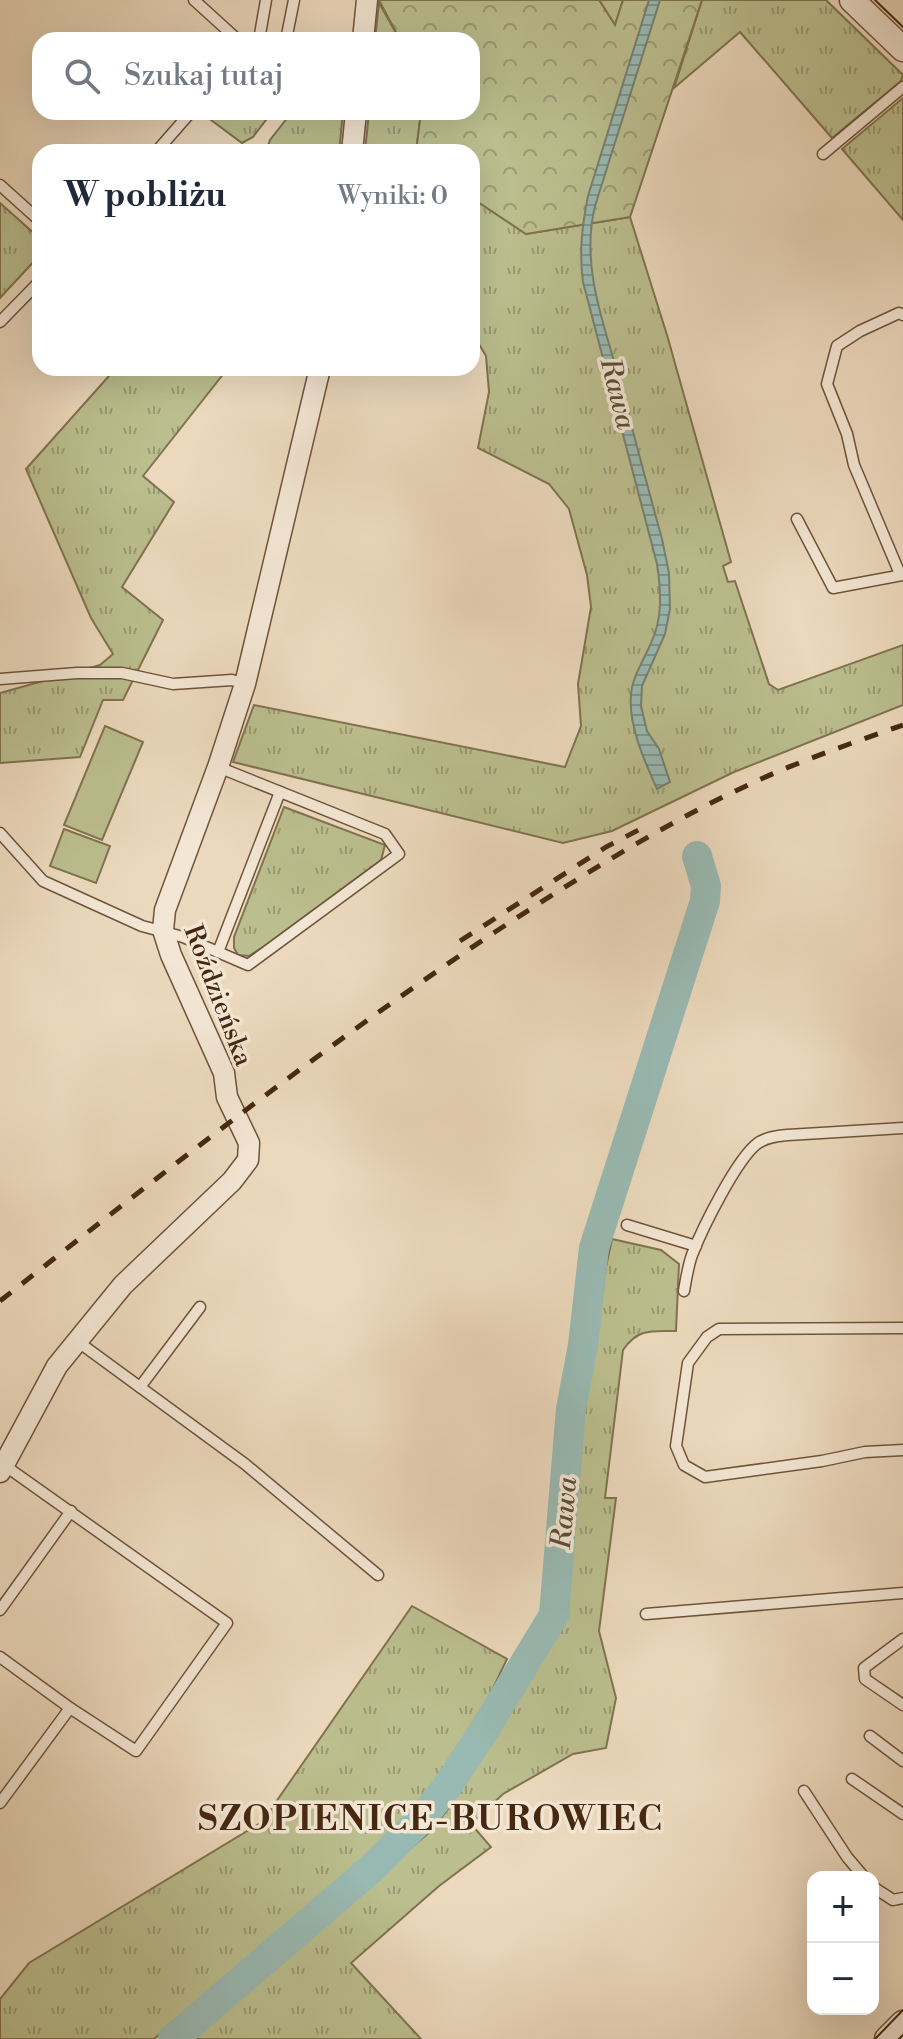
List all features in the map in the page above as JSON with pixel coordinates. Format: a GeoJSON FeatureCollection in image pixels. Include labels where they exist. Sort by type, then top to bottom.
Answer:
{"type":"FeatureCollection","features":[{"type":"Feature","properties":{"kind":"street"},"geometry":{"type":"LineString","coordinates":[[364,32],[367,0]]}},
{"type":"Feature","properties":{"kind":"street"},"geometry":{"type":"LineString","coordinates":[[852,0],[903,49]]}},
{"type":"Feature","properties":{"kind":"street"},"geometry":{"type":"LineString","coordinates":[[353,144],[355,120]]}},
{"type":"Feature","properties":{"kind":"street","name":"Roździeńska"},"geometry":{"type":"LineString","coordinates":[[2,1469],[57,1366],[123,1285],[232,1181],[248,1160],[249,1143],[227,1097],[224,1073],[171,955],[163,930],[165,910],[245,684],[318,376]]}},
{"type":"Feature","properties":{"kind":"street"},"geometry":{"type":"LineString","coordinates":[[887,2039],[903,2023]]}},
{"type":"Feature","properties":{"kind":"lane"},"geometry":{"type":"LineString","coordinates":[[194,0],[229,32]]}},
{"type":"Feature","properties":{"kind":"lane"},"geometry":{"type":"LineString","coordinates":[[260,32],[266,0]]}},
{"type":"Feature","properties":{"kind":"lane"},"geometry":{"type":"LineString","coordinates":[[288,32],[294,0]]}},
{"type":"Feature","properties":{"kind":"lane"},"geometry":{"type":"LineString","coordinates":[[823,154],[903,87]]}},
{"type":"Feature","properties":{"kind":"lane"},"geometry":{"type":"LineString","coordinates":[[163,144],[184,120]]}},
{"type":"Feature","properties":{"kind":"lane"},"geometry":{"type":"LineString","coordinates":[[0,185],[32,214]]}},
{"type":"Feature","properties":{"kind":"lane"},"geometry":{"type":"LineString","coordinates":[[0,322],[32,289]]}},
{"type":"Feature","properties":{"kind":"lane"},"geometry":{"type":"LineString","coordinates":[[797,519],[833,588],[902,574],[854,465],[847,434],[827,384],[837,346],[860,331],[899,313],[903,315]]}},
{"type":"Feature","properties":{"kind":"lane"},"geometry":{"type":"LineString","coordinates":[[0,679],[122,673],[173,684],[232,680],[245,684]]}},
{"type":"Feature","properties":{"kind":"lane"},"geometry":{"type":"LineString","coordinates":[[0,833],[43,881],[142,926],[163,930],[248,965],[399,854],[385,834],[218,767]]}},
{"type":"Feature","properties":{"kind":"lane"},"geometry":{"type":"LineString","coordinates":[[218,952],[280,792]]}},
{"type":"Feature","properties":{"kind":"lane"},"geometry":{"type":"LineString","coordinates":[[684,1291],[696,1246],[738,1166],[757,1143],[770,1137],[788,1135],[903,1128]]}},
{"type":"Feature","properties":{"kind":"lane"},"geometry":{"type":"LineString","coordinates":[[627,1225],[696,1246]]}},
{"type":"Feature","properties":{"kind":"lane"},"geometry":{"type":"LineString","coordinates":[[140,1387],[200,1307]]}},
{"type":"Feature","properties":{"kind":"lane"},"geometry":{"type":"LineString","coordinates":[[903,1328],[719,1329],[707,1337],[688,1363],[676,1446],[684,1465],[705,1477],[865,1452],[903,1450]]}},
{"type":"Feature","properties":{"kind":"lane"},"geometry":{"type":"LineString","coordinates":[[77,1341],[245,1464],[378,1575]]}},
{"type":"Feature","properties":{"kind":"lane"},"geometry":{"type":"LineString","coordinates":[[0,1657],[136,1751],[227,1623],[71,1511],[2,1469]]}},
{"type":"Feature","properties":{"kind":"lane"},"geometry":{"type":"LineString","coordinates":[[0,1610],[71,1511]]}},
{"type":"Feature","properties":{"kind":"lane"},"geometry":{"type":"LineString","coordinates":[[646,1614],[903,1593]]}},
{"type":"Feature","properties":{"kind":"lane"},"geometry":{"type":"LineString","coordinates":[[903,1639],[864,1668],[863,1674],[865,1679],[903,1705]]}},
{"type":"Feature","properties":{"kind":"lane"},"geometry":{"type":"LineString","coordinates":[[0,1803],[70,1708]]}},
{"type":"Feature","properties":{"kind":"lane"},"geometry":{"type":"LineString","coordinates":[[870,1736],[903,1761]]}},
{"type":"Feature","properties":{"kind":"lane"},"geometry":{"type":"LineString","coordinates":[[852,1779],[903,1814]]}},
{"type":"Feature","properties":{"kind":"lane"},"geometry":{"type":"LineString","coordinates":[[804,1791],[859,1871]]}},
{"type":"Feature","properties":{"kind":"lane"},"geometry":{"type":"LineString","coordinates":[[879,1891],[893,1900],[903,1898]]}},
{"type":"Feature","properties":{"kind":"green space"},"geometry":{"type":"Polygon","coordinates":[[[379,0],[599,0],[615,25],[623,0],[702,0],[630,217],[526,234],[480,203],[480,144],[417,144],[420,120],[480,120],[480,32],[396,32],[379,0]]]}},
{"type":"Feature","properties":{"kind":"green space"},"geometry":{"type":"Polygon","coordinates":[[[599,0],[623,0],[615,25],[599,0]]]}},
{"type":"Feature","properties":{"kind":"green space"},"geometry":{"type":"Polygon","coordinates":[[[702,0],[826,0],[903,75],[901,81],[832,138],[740,32],[674,88],[702,0]]]}},
{"type":"Feature","properties":{"kind":"green space"},"geometry":{"type":"Polygon","coordinates":[[[379,3],[395,32],[376,32],[379,3]]]}},
{"type":"Feature","properties":{"kind":"green space"},"geometry":{"type":"Polygon","coordinates":[[[903,98],[903,220],[842,149],[903,98]]]}},
{"type":"Feature","properties":{"kind":"green space"},"geometry":{"type":"Polygon","coordinates":[[[211,120],[266,120],[253,137],[242,143],[211,120]]]}},
{"type":"Feature","properties":{"kind":"green space"},"geometry":{"type":"Polygon","coordinates":[[[286,120],[342,120],[340,144],[269,144],[286,120]]]}},
{"type":"Feature","properties":{"kind":"green space"},"geometry":{"type":"Polygon","coordinates":[[[368,120],[420,120],[417,144],[366,144],[368,120]]]}},
{"type":"Feature","properties":{"kind":"green space"},"geometry":{"type":"Polygon","coordinates":[[[0,203],[32,232],[32,264],[0,298],[0,203]]]}},
{"type":"Feature","properties":{"kind":"green space"},"geometry":{"type":"Polygon","coordinates":[[[480,203],[526,234],[630,217],[731,562],[723,566],[728,582],[735,581],[769,684],[778,690],[903,645],[903,705],[734,772],[612,831],[563,843],[233,762],[254,705],[565,767],[581,726],[578,684],[591,607],[587,575],[569,509],[549,484],[478,448],[489,392],[486,356],[480,346],[480,203]]]}},
{"type":"Feature","properties":{"kind":"green space"},"geometry":{"type":"Polygon","coordinates":[[[109,376],[222,376],[143,476],[174,502],[122,587],[163,620],[123,700],[103,700],[80,757],[0,763],[0,693],[100,665],[113,654],[91,618],[26,469],[109,376]]]}},
{"type":"Feature","properties":{"kind":"green space"},"geometry":{"type":"Polygon","coordinates":[[[105,726],[143,742],[102,840],[64,825],[105,726]]]}},
{"type":"Feature","properties":{"kind":"green space"},"geometry":{"type":"Polygon","coordinates":[[[284,807],[385,845],[381,860],[263,947],[249,956],[238,955],[234,937],[284,807]]]}},
{"type":"Feature","properties":{"kind":"green space"},"geometry":{"type":"Polygon","coordinates":[[[64,829],[110,846],[96,883],[50,866],[64,829]]]}},
{"type":"Feature","properties":{"kind":"green space"},"geometry":{"type":"Polygon","coordinates":[[[612,1239],[661,1250],[679,1264],[676,1331],[640,1334],[623,1350],[605,1498],[616,1498],[599,1631],[616,1698],[606,1748],[573,1754],[503,1794],[471,1824],[491,1847],[439,1886],[351,1963],[421,2039],[190,2039],[433,1829],[452,1803],[562,1619],[581,1415],[594,1323],[612,1239]]]}},
{"type":"Feature","properties":{"kind":"green space"},"geometry":{"type":"Polygon","coordinates":[[[412,1606],[507,1659],[476,1724],[426,1800],[390,1837],[154,2039],[0,2039],[0,1999],[29,1963],[262,1822],[412,1606]]]}},
{"type":"Feature","properties":{"kind":"water"},"geometry":{"type":"Polygon","coordinates":[[[649,0],[660,0],[595,206],[590,252],[596,297],[669,573],[670,609],[665,634],[642,686],[641,706],[647,731],[659,749],[670,782],[657,789],[638,743],[632,719],[631,695],[658,624],[660,594],[657,564],[583,282],[581,260],[588,196],[649,0]]]}},
{"type":"Feature","properties":{"kind":"waterway","name":"Rawa"},"geometry":{"type":"LineString","coordinates":[[173,2039],[372,1868],[422,1818],[483,1732],[554,1615],[571,1409],[583,1345],[594,1248],[705,901],[706,886],[697,856]]}},
{"type":"Feature","properties":{"kind":"tram line"},"geometry":{"type":"LineString","coordinates":[[875,0],[903,27]]}},
{"type":"Feature","properties":{"kind":"tram line"},"geometry":{"type":"LineString","coordinates":[[875,2039],[903,2010]]}},
{"type":"Feature","properties":{"kind":"tram line"},"geometry":{"type":"LineString","coordinates":[[899,2039],[903,2035]]}},
{"type":"Feature","properties":{"kind":"railway"},"geometry":{"type":"LineString","coordinates":[[0,1301],[306,1065],[431,975],[600,865],[746,786],[903,725]]}},
{"type":"Feature","properties":{"kind":"railway"},"geometry":{"type":"LineString","coordinates":[[460,941],[606,847],[650,824]]}},
{"type":"Feature","properties":{"kind":"district","name":"SZOPIENICE-BUROWIEC"},"geometry":{"type":"Point","coordinates":[431,1818]}}]}
